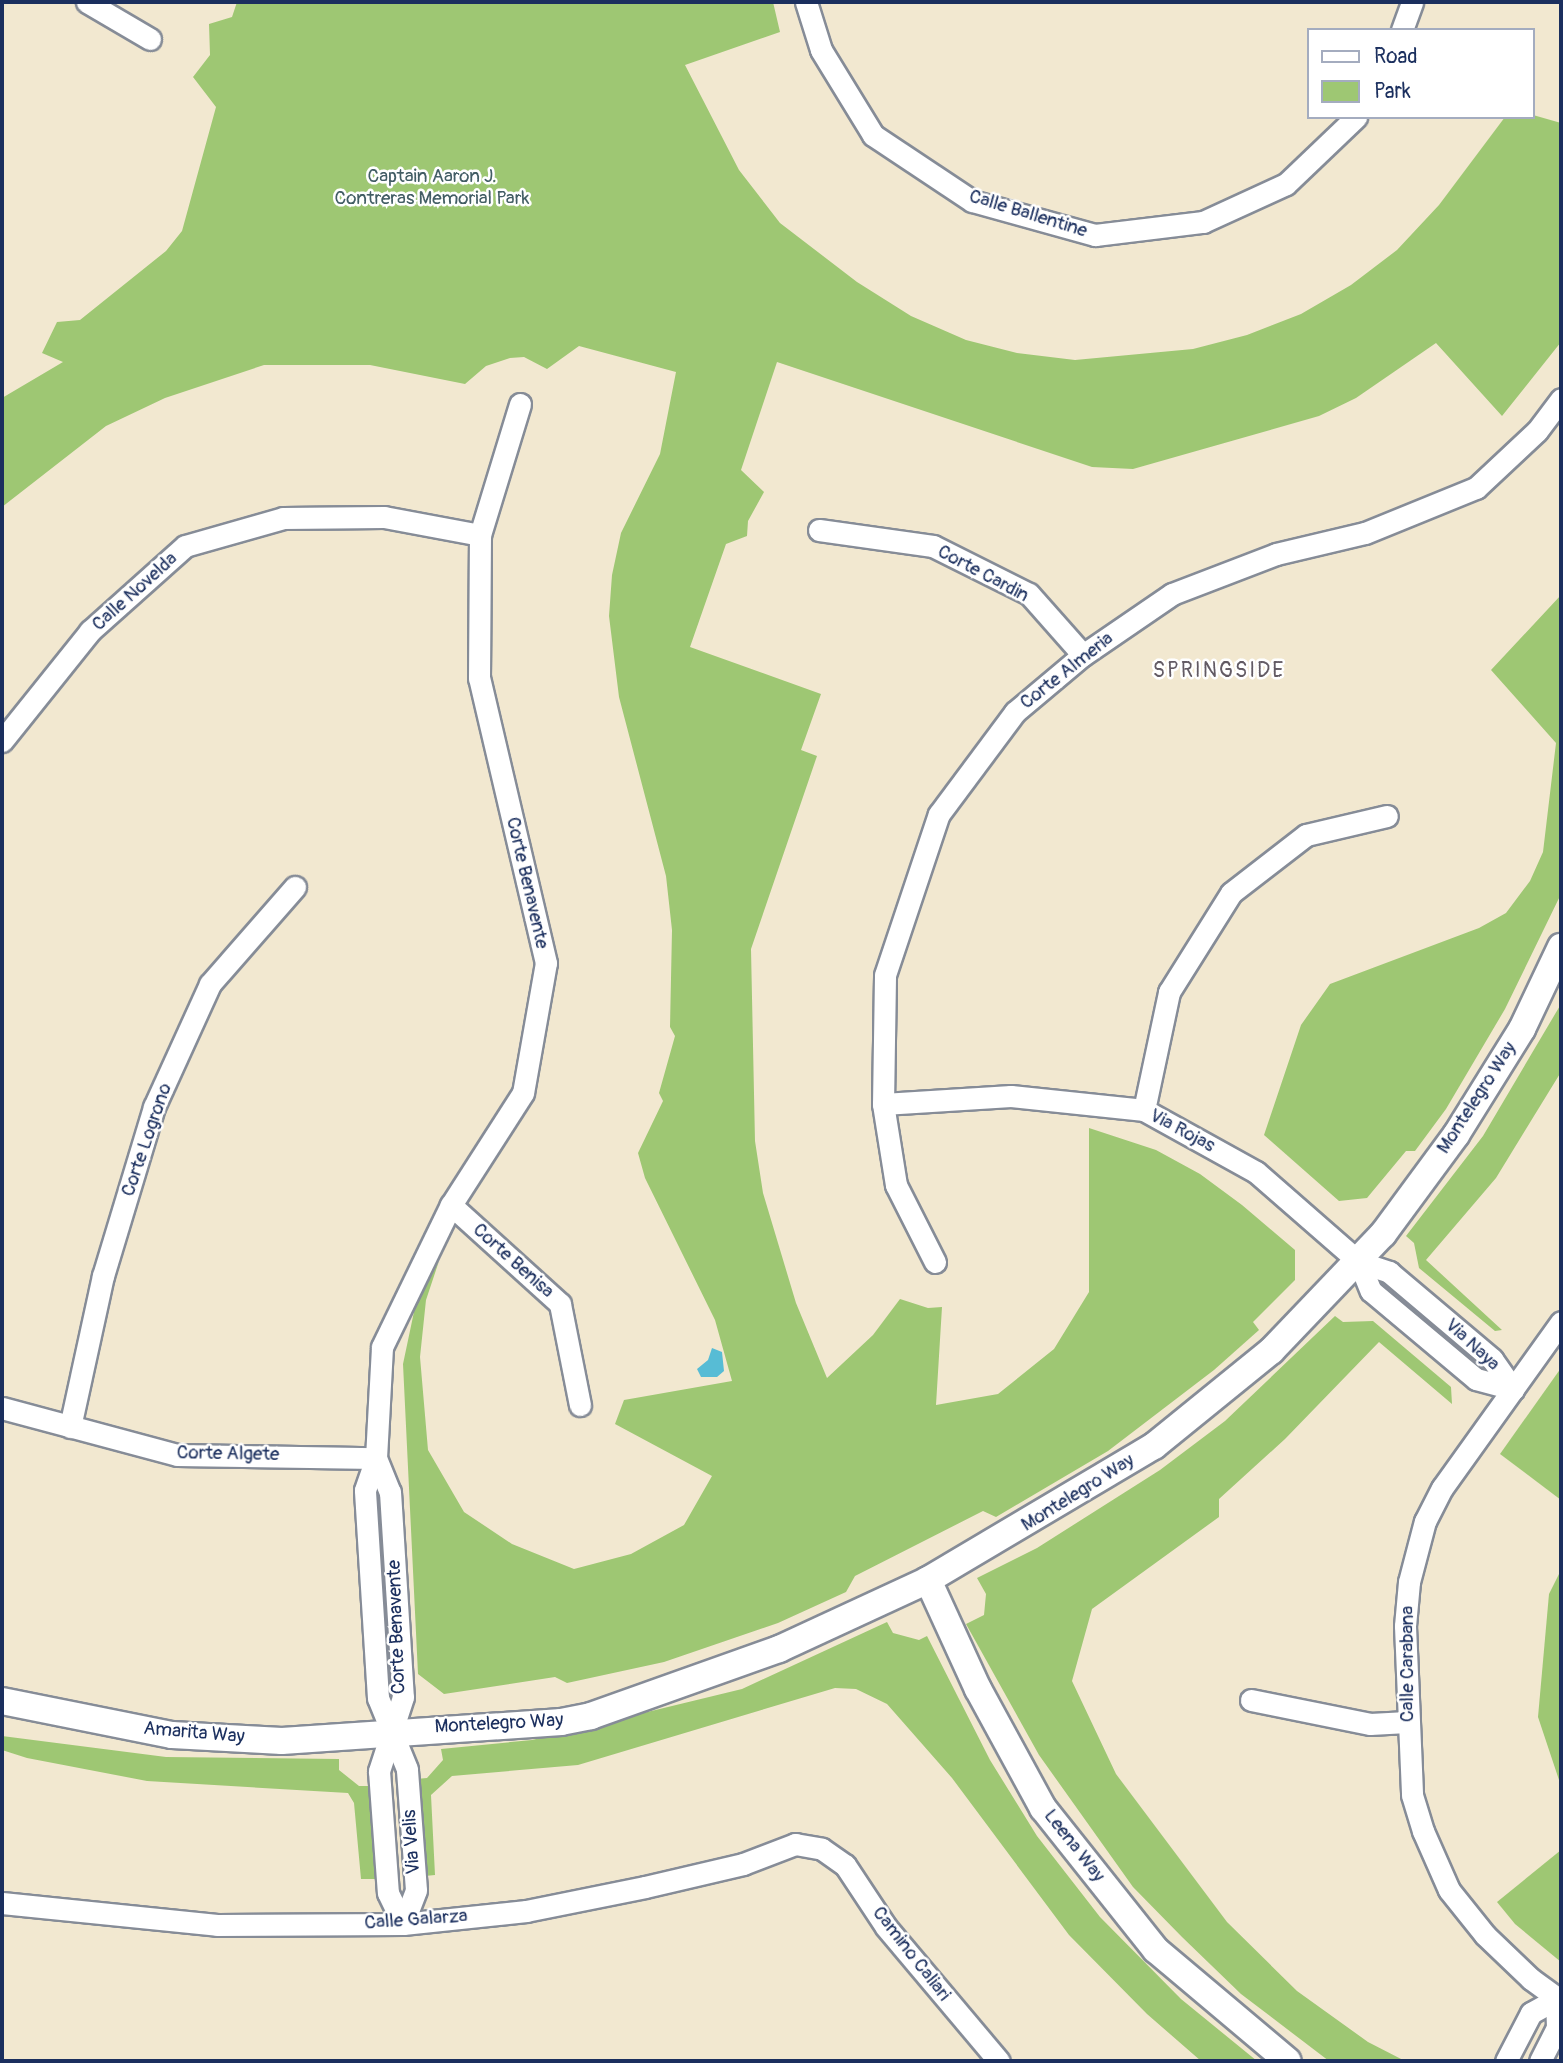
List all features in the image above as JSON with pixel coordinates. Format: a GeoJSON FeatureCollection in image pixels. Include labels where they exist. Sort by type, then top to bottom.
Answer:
{"type":"FeatureCollection","features":[{"type":"Feature","properties":{"kind":"street"},"geometry":{"type":"LineString","coordinates":[[87,2],[150,39]]}},
{"type":"Feature","properties":{"kind":"street","name":"Calle Ballentine"},"geometry":{"type":"LineString","coordinates":[[806,2],[821,50],[873,135],[972,201],[1096,235],[1215,216],[1286,184],[1354,119]]}},
{"type":"Feature","properties":{"kind":"street"},"geometry":{"type":"LineString","coordinates":[[1403,28],[1412,2]]}},
{"type":"Feature","properties":{"kind":"street","name":"Corte Almeria"},"geometry":{"type":"LineString","coordinates":[[934,1262],[896,1185],[883,1104],[885,975],[939,814],[1015,712],[1083,655],[1172,594],[1276,554],[1365,533],[1476,488],[1539,430],[1561,399]]}},
{"type":"Feature","properties":{"kind":"street","name":"Corte Benavente"},"geometry":{"type":"LineString","coordinates":[[389,1730],[378,1698],[365,1490],[376,1458],[382,1347],[451,1205],[523,1093],[546,963],[479,677],[480,535],[520,404]]}},
{"type":"Feature","properties":{"kind":"street","name":"Calle Novelda"},"geometry":{"type":"LineString","coordinates":[[2,741],[90,631],[185,547],[282,518],[384,517],[480,535]]}},
{"type":"Feature","properties":{"kind":"street","name":"Corte Cardin"},"geometry":{"type":"LineString","coordinates":[[819,530],[933,547],[1029,594],[1083,655]]}},
{"type":"Feature","properties":{"kind":"street"},"geometry":{"type":"LineString","coordinates":[[1144,1110],[1169,992],[1231,893],[1307,835],[1387,816]]}},
{"type":"Feature","properties":{"kind":"street","name":"Corte Logrono"},"geometry":{"type":"LineString","coordinates":[[70,1427],[103,1276],[154,1107],[210,984],[295,887]]}},
{"type":"Feature","properties":{"kind":"street","name":"Montelegro Way"},"geometry":{"type":"LineString","coordinates":[[389,1730],[561,1722],[591,1716],[779,1649],[928,1580],[1154,1446],[1271,1351],[1359,1262],[1456,1135],[1522,1029],[1561,947]]}},
{"type":"Feature","properties":{"kind":"street","name":"Via Rojas"},"geometry":{"type":"LineString","coordinates":[[883,1104],[1011,1096],[1144,1110],[1256,1172],[1359,1262]]}},
{"type":"Feature","properties":{"kind":"street","name":"Corte Benisa"},"geometry":{"type":"LineString","coordinates":[[451,1205],[560,1304],[580,1405]]}},
{"type":"Feature","properties":{"kind":"street","name":"Via Naya"},"geometry":{"type":"LineString","coordinates":[[1359,1262],[1371,1291],[1476,1379],[1513,1389]]}},
{"type":"Feature","properties":{"kind":"street","name":"Calle Carabana"},"geometry":{"type":"LineString","coordinates":[[1558,2000],[1485,1935],[1449,1890],[1412,1795],[1405,1626],[1409,1582],[1425,1521],[1442,1488],[1561,1322]]}},
{"type":"Feature","properties":{"kind":"street","name":"Corte Algete"},"geometry":{"type":"LineString","coordinates":[[2,1408],[177,1455],[376,1458]]}},
{"type":"Feature","properties":{"kind":"street","name":"Leena Way"},"geometry":{"type":"LineString","coordinates":[[928,1580],[978,1689],[1043,1808],[1156,1950],[1288,2061]]}},
{"type":"Feature","properties":{"kind":"street"},"geometry":{"type":"LineString","coordinates":[[1251,1700],[1370,1724],[1407,1722]]}},
{"type":"Feature","properties":{"kind":"street","name":"Amarita Way"},"geometry":{"type":"LineString","coordinates":[[2,1701],[172,1735],[282,1741],[389,1730]]}},
{"type":"Feature","properties":{"kind":"street","name":"Via Velis"},"geometry":{"type":"LineString","coordinates":[[389,1730],[408,1777],[416,1891],[403,1924]]}},
{"type":"Feature","properties":{"kind":"street","name":"Via Velis"},"geometry":{"type":"LineString","coordinates":[[389,1730],[379,1771],[380,1798],[387,1893],[403,1924]]}},
{"type":"Feature","properties":{"kind":"street","name":"Calle Galarza"},"geometry":{"type":"LineString","coordinates":[[2,1903],[216,1925],[403,1924],[526,1911],[645,1887],[743,1864],[796,1844],[822,1849]]}},
{"type":"Feature","properties":{"kind":"street","name":"Camino Caliari"},"geometry":{"type":"LineString","coordinates":[[822,1849],[845,1866],[886,1927],[990,2058]]}},
{"type":"Feature","properties":{"kind":"street"},"geometry":{"type":"LineString","coordinates":[[1506,2061],[1531,2013],[1558,2000],[1557,2027],[1540,2061]]}},
{"type":"Feature","properties":{"kind":"green space","name":"Captain Aaron J. Contreras Memorial Park"},"geometry":{"type":"Polygon","coordinates":[[[237,2],[773,2],[780,32],[685,65],[739,170],[780,223],[857,282],[911,316],[966,340],[1017,353],[1075,360],[1193,349],[1247,335],[1301,314],[1351,285],[1397,250],[1439,205],[1504,119],[1535,119],[1535,116],[1561,123],[1561,342],[1502,416],[1436,343],[1356,398],[1319,416],[1133,469],[1092,467],[777,362],[741,470],[764,492],[748,521],[747,536],[726,544],[690,647],[821,694],[801,750],[817,756],[751,949],[755,1141],[763,1193],[796,1303],[827,1378],[873,1335],[900,1299],[928,1308],[942,1307],[936,1405],[998,1394],[1054,1349],[1089,1292],[1089,1128],[1156,1150],[1200,1174],[1295,1250],[1295,1280],[1253,1322],[1259,1330],[1214,1370],[1108,1451],[996,1517],[983,1511],[855,1576],[846,1592],[778,1623],[664,1662],[567,1683],[555,1677],[444,1694],[418,1674],[403,1364],[415,1307],[439,1261],[426,1300],[420,1357],[428,1450],[464,1512],[512,1544],[574,1569],[631,1554],[684,1525],[712,1476],[615,1424],[624,1400],[732,1381],[715,1320],[645,1178],[638,1153],[663,1101],[659,1093],[675,1036],[670,1027],[672,930],[666,876],[619,697],[609,616],[612,575],[621,533],[660,454],[676,372],[579,346],[547,369],[524,357],[510,358],[486,366],[465,384],[370,365],[264,365],[165,398],[106,426],[2,507],[2,398],[63,362],[42,353],[57,322],[80,320],[166,251],[182,231],[216,107],[193,77],[210,55],[209,24],[232,17],[237,2]]]}},
{"type":"Feature","properties":{"kind":"green space"},"geometry":{"type":"Polygon","coordinates":[[[1561,595],[1561,894],[1505,1009],[1446,1109],[1415,1151],[1406,1151],[1367,1198],[1339,1201],[1264,1135],[1301,1025],[1330,984],[1479,928],[1506,913],[1530,881],[1543,852],[1556,743],[1491,670],[1561,595]]]}},
{"type":"Feature","properties":{"kind":"green space"},"geometry":{"type":"Polygon","coordinates":[[[1561,1004],[1561,1072],[1496,1178],[1426,1260],[1502,1330],[1495,1331],[1419,1268],[1414,1243],[1406,1236],[1483,1136],[1561,1004]]]}},
{"type":"Feature","properties":{"kind":"green space"},"geometry":{"type":"Polygon","coordinates":[[[1335,1316],[1343,1322],[1373,1321],[1451,1387],[1452,1404],[1379,1342],[1285,1439],[1219,1499],[1219,1517],[1092,1609],[1072,1681],[1116,1774],[1227,1922],[1297,1991],[1368,2042],[1405,2061],[1329,2061],[1241,1994],[1182,1937],[1133,1887],[1039,1755],[966,1624],[984,1615],[986,1594],[977,1578],[1037,1548],[1160,1470],[1225,1421],[1335,1316]]]}},
{"type":"Feature","properties":{"kind":"green space"},"geometry":{"type":"Polygon","coordinates":[[[1561,1368],[1561,1500],[1500,1454],[1561,1368]]]}},
{"type":"Feature","properties":{"kind":"green space"},"geometry":{"type":"Polygon","coordinates":[[[1561,1570],[1561,1786],[1538,1717],[1549,1594],[1561,1570]]]}},
{"type":"Feature","properties":{"kind":"green space"},"geometry":{"type":"Polygon","coordinates":[[[887,1622],[893,1633],[919,1640],[927,1636],[990,1760],[1037,1836],[1100,1917],[1181,1999],[1257,2061],[1201,2061],[1147,2014],[1069,1935],[952,1778],[887,1704],[856,1689],[835,1688],[578,1765],[452,1776],[431,1795],[435,1875],[425,1876],[416,1779],[427,1778],[443,1760],[441,1749],[532,1740],[742,1689],[887,1622]]]}},
{"type":"Feature","properties":{"kind":"green space"},"geometry":{"type":"Polygon","coordinates":[[[2,1736],[166,1757],[339,1759],[339,1770],[359,1786],[369,1786],[375,1879],[361,1879],[354,1803],[348,1793],[147,1781],[27,1758],[2,1750],[2,1736]]]}},
{"type":"Feature","properties":{"kind":"green space"},"geometry":{"type":"Polygon","coordinates":[[[1561,1850],[1561,1962],[1515,1924],[1497,1902],[1561,1850]]]}},
{"type":"Feature","properties":{"kind":"water"},"geometry":{"type":"Polygon","coordinates":[[[712,1348],[722,1352],[724,1371],[717,1377],[701,1377],[697,1369],[708,1360],[712,1348]]]}},
{"type":"Feature","properties":{"kind":"district","name":"SPRINGSIDE"},"geometry":{"type":"Point","coordinates":[1219,671]}}]}
